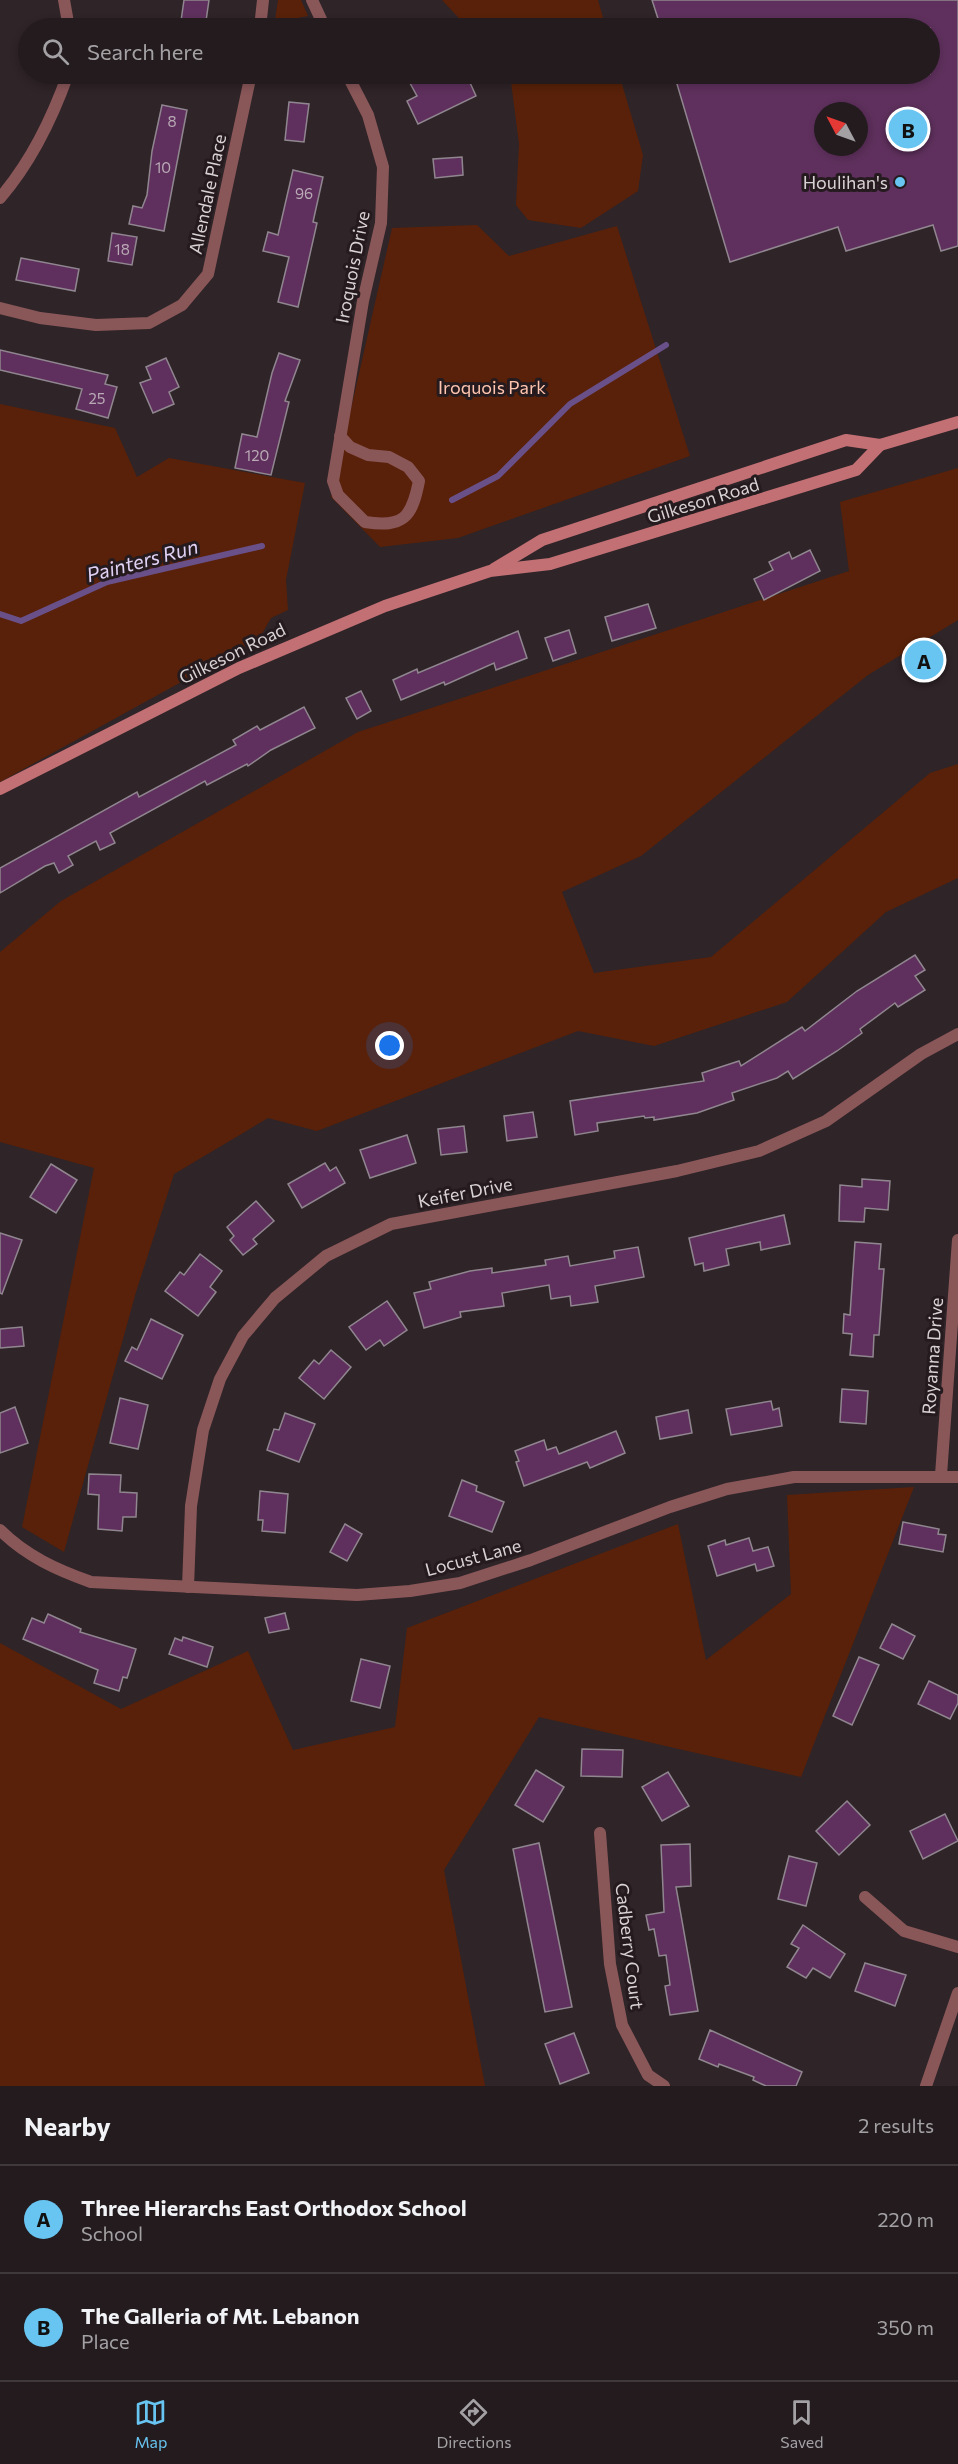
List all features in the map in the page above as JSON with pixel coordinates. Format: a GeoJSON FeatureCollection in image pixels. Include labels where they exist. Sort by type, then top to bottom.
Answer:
{"type":"FeatureCollection","features":[{"type":"Feature","properties":{"kind":"street"},"geometry":{"type":"LineString","coordinates":[[64,0],[67,18]]}},
{"type":"Feature","properties":{"kind":"street"},"geometry":{"type":"LineString","coordinates":[[261,18],[262,0]]}},
{"type":"Feature","properties":{"kind":"street"},"geometry":{"type":"LineString","coordinates":[[312,0],[320,18]]}},
{"type":"Feature","properties":{"kind":"street"},"geometry":{"type":"LineString","coordinates":[[0,198],[18,177],[51,120],[64,84]]}},
{"type":"Feature","properties":{"kind":"street","name":"Allendale Place"},"geometry":{"type":"LineString","coordinates":[[0,308],[40,318],[96,325],[149,323],[182,304],[208,274],[249,84]]}},
{"type":"Feature","properties":{"kind":"street","name":"Iroquois Drive"},"geometry":{"type":"LineString","coordinates":[[340,436],[350,447],[368,455],[389,457],[408,467],[419,481],[414,505],[406,517],[395,523],[365,522],[338,495],[333,481],[340,436],[363,301],[381,223],[383,168],[368,115],[352,84]]}},
{"type":"Feature","properties":{"kind":"street","name":"Gilkeson Road"},"geometry":{"type":"LineString","coordinates":[[490,571],[542,540],[846,440],[880,445],[958,422]]}},
{"type":"Feature","properties":{"kind":"street","name":"Gilkeson Road"},"geometry":{"type":"LineString","coordinates":[[0,789],[239,668],[385,606],[490,571],[550,564],[856,470],[880,445]]}},
{"type":"Feature","properties":{"kind":"street","name":"Keifer Drive"},"geometry":{"type":"LineString","coordinates":[[188,1587],[191,1506],[202,1430],[220,1378],[243,1336],[275,1298],[326,1256],[391,1224],[677,1171],[759,1151],[826,1121],[921,1054],[958,1034]]}},
{"type":"Feature","properties":{"kind":"street","name":"Royanna Drive"},"geometry":{"type":"LineString","coordinates":[[941,1475],[958,1240]]}},
{"type":"Feature","properties":{"kind":"street","name":"Locust Lane"},"geometry":{"type":"LineString","coordinates":[[0,1530],[16,1546],[57,1570],[90,1582],[357,1595],[410,1592],[459,1583],[727,1489],[794,1477],[941,1475],[958,1477]]}},
{"type":"Feature","properties":{"kind":"street","name":"Cadberry Court"},"geometry":{"type":"LineString","coordinates":[[600,1833],[610,1964],[622,2025],[648,2075],[664,2086]]}},
{"type":"Feature","properties":{"kind":"street"},"geometry":{"type":"LineString","coordinates":[[865,1897],[904,1931],[958,1947]]}},
{"type":"Feature","properties":{"kind":"street"},"geometry":{"type":"LineString","coordinates":[[926,2086],[958,1993]]}},
{"type":"Feature","properties":{"kind":"green space"},"geometry":{"type":"Polygon","coordinates":[[[278,0],[301,0],[308,16],[298,18],[275,18],[278,0]]]}},
{"type":"Feature","properties":{"kind":"green space"},"geometry":{"type":"Polygon","coordinates":[[[442,0],[598,0],[603,18],[459,18],[442,0]]]}},
{"type":"Feature","properties":{"kind":"green space"},"geometry":{"type":"Polygon","coordinates":[[[511,84],[622,84],[643,155],[638,191],[581,228],[528,220],[516,205],[519,144],[511,84]]]}},
{"type":"Feature","properties":{"kind":"green space","name":"Iroquois Park"},"geometry":{"type":"Polygon","coordinates":[[[477,225],[509,256],[617,226],[690,456],[458,538],[380,547],[331,497],[392,228],[477,225]]]}},
{"type":"Feature","properties":{"kind":"green space"},"geometry":{"type":"Polygon","coordinates":[[[0,404],[115,428],[137,477],[169,458],[305,483],[286,580],[288,610],[271,618],[259,639],[0,782],[0,404]]]}},
{"type":"Feature","properties":{"kind":"green space"},"geometry":{"type":"Polygon","coordinates":[[[958,468],[958,620],[868,675],[641,856],[562,892],[594,973],[711,957],[930,773],[958,764],[958,878],[886,912],[787,1002],[654,1046],[578,1031],[317,1131],[268,1118],[174,1174],[136,1292],[64,1552],[22,1527],[94,1168],[0,1142],[0,952],[61,901],[358,732],[849,571],[840,502],[958,468]]]}},
{"type":"Feature","properties":{"kind":"green space"},"geometry":{"type":"Polygon","coordinates":[[[914,1487],[801,1777],[539,1717],[444,1870],[485,2086],[0,2086],[0,1643],[121,1709],[248,1651],[293,1750],[395,1727],[407,1628],[678,1524],[706,1660],[791,1594],[787,1495],[914,1487]]]}},
{"type":"Feature","properties":{"kind":"building"},"geometry":{"type":"Polygon","coordinates":[[[184,0],[209,0],[206,18],[181,18],[184,0]]]}},
{"type":"Feature","properties":{"kind":"building"},"geometry":{"type":"Polygon","coordinates":[[[652,0],[958,0],[958,246],[941,251],[933,225],[846,251],[838,227],[730,262],[677,84],[940,84],[940,18],[658,18],[652,0]]]}},
{"type":"Feature","properties":{"kind":"building"},"geometry":{"type":"Polygon","coordinates":[[[410,84],[471,84],[476,96],[418,124],[407,101],[417,96],[410,84]]]}},
{"type":"Feature","properties":{"kind":"building"},"geometry":{"type":"Polygon","coordinates":[[[289,102],[309,104],[304,142],[285,140],[289,102]]]}},
{"type":"Feature","properties":{"kind":"building"},"geometry":{"type":"Polygon","coordinates":[[[162,105],[187,110],[164,231],[129,224],[133,206],[142,208],[147,195],[152,151],[162,105]]]}},
{"type":"Feature","properties":{"kind":"building"},"geometry":{"type":"Polygon","coordinates":[[[462,157],[463,175],[435,178],[433,159],[462,157]]]}},
{"type":"Feature","properties":{"kind":"building"},"geometry":{"type":"Polygon","coordinates":[[[293,170],[323,177],[313,222],[317,223],[298,307],[278,302],[289,257],[263,251],[268,232],[278,235],[293,170]]]}},
{"type":"Feature","properties":{"kind":"building"},"geometry":{"type":"Polygon","coordinates":[[[112,233],[137,237],[132,265],[108,261],[112,233]]]}},
{"type":"Feature","properties":{"kind":"building"},"geometry":{"type":"Polygon","coordinates":[[[21,258],[79,269],[75,291],[16,280],[21,258]]]}},
{"type":"Feature","properties":{"kind":"building"},"geometry":{"type":"Polygon","coordinates":[[[0,350],[108,375],[105,384],[117,387],[108,418],[76,409],[82,389],[0,370],[0,350]]]}},
{"type":"Feature","properties":{"kind":"building"},"geometry":{"type":"Polygon","coordinates":[[[279,353],[300,360],[285,401],[289,402],[271,475],[235,468],[242,434],[257,437],[279,353]]]}},
{"type":"Feature","properties":{"kind":"building"},"geometry":{"type":"Polygon","coordinates":[[[166,358],[179,387],[169,392],[174,404],[153,413],[140,383],[151,379],[146,367],[166,358]]]}},
{"type":"Feature","properties":{"kind":"building"},"geometry":{"type":"Polygon","coordinates":[[[810,550],[820,571],[764,600],[754,579],[773,570],[769,562],[789,552],[792,559],[810,550]]]}},
{"type":"Feature","properties":{"kind":"building"},"geometry":{"type":"Polygon","coordinates":[[[648,604],[656,628],[612,641],[605,617],[648,604]]]}},
{"type":"Feature","properties":{"kind":"building"},"geometry":{"type":"Polygon","coordinates":[[[569,630],[576,653],[553,661],[545,638],[569,630]]]}},
{"type":"Feature","properties":{"kind":"building"},"geometry":{"type":"Polygon","coordinates":[[[518,631],[527,658],[496,670],[494,663],[445,685],[444,682],[401,700],[393,680],[417,669],[418,673],[518,631]]]}},
{"type":"Feature","properties":{"kind":"building"},"geometry":{"type":"Polygon","coordinates":[[[361,691],[371,711],[357,719],[346,698],[361,691]]]}},
{"type":"Feature","properties":{"kind":"building"},"geometry":{"type":"Polygon","coordinates":[[[304,707],[315,728],[271,750],[248,766],[247,764],[207,785],[205,781],[110,833],[115,843],[100,850],[96,841],[68,856],[73,865],[59,873],[54,863],[45,866],[0,893],[0,868],[137,792],[139,797],[236,745],[233,740],[257,726],[260,730],[304,707]]]}},
{"type":"Feature","properties":{"kind":"building"},"geometry":{"type":"Polygon","coordinates":[[[915,955],[925,970],[915,976],[925,990],[898,1007],[895,1003],[860,1029],[862,1033],[793,1079],[788,1071],[777,1078],[732,1093],[734,1100],[697,1113],[654,1120],[654,1117],[645,1118],[644,1116],[597,1123],[598,1131],[575,1135],[570,1101],[704,1081],[702,1073],[739,1061],[741,1066],[802,1027],[805,1031],[857,991],[915,955]]]}},
{"type":"Feature","properties":{"kind":"building"},"geometry":{"type":"Polygon","coordinates":[[[533,1112],[537,1137],[507,1141],[504,1116],[533,1112]]]}},
{"type":"Feature","properties":{"kind":"building"},"geometry":{"type":"Polygon","coordinates":[[[464,1126],[467,1152],[441,1155],[438,1129],[464,1126]]]}},
{"type":"Feature","properties":{"kind":"building"},"geometry":{"type":"Polygon","coordinates":[[[407,1135],[416,1163],[370,1178],[360,1150],[407,1135]]]}},
{"type":"Feature","properties":{"kind":"building"},"geometry":{"type":"Polygon","coordinates":[[[325,1163],[330,1171],[336,1167],[345,1183],[302,1208],[288,1184],[325,1163]]]}},
{"type":"Feature","properties":{"kind":"building"},"geometry":{"type":"Polygon","coordinates":[[[51,1164],[77,1180],[56,1213],[30,1197],[51,1164]]]}},
{"type":"Feature","properties":{"kind":"building"},"geometry":{"type":"Polygon","coordinates":[[[862,1179],[890,1181],[888,1210],[865,1208],[864,1222],[839,1221],[840,1185],[862,1187],[862,1179]]]}},
{"type":"Feature","properties":{"kind":"building"},"geometry":{"type":"Polygon","coordinates":[[[256,1201],[274,1221],[253,1239],[257,1244],[243,1255],[230,1240],[234,1236],[227,1227],[256,1201]]]}},
{"type":"Feature","properties":{"kind":"building"},"geometry":{"type":"Polygon","coordinates":[[[784,1215],[790,1244],[761,1250],[760,1242],[726,1249],[729,1265],[704,1271],[703,1263],[695,1265],[689,1238],[784,1215]]]}},
{"type":"Feature","properties":{"kind":"building"},"geometry":{"type":"Polygon","coordinates":[[[0,1233],[22,1240],[2,1294],[0,1293],[0,1233]]]}},
{"type":"Feature","properties":{"kind":"building"},"geometry":{"type":"Polygon","coordinates":[[[855,1242],[881,1244],[879,1269],[884,1269],[879,1335],[874,1335],[873,1357],[850,1355],[852,1334],[843,1333],[844,1314],[850,1315],[855,1242]]]}},
{"type":"Feature","properties":{"kind":"building"},"geometry":{"type":"Polygon","coordinates":[[[638,1247],[644,1277],[595,1286],[598,1302],[571,1306],[570,1296],[551,1299],[549,1285],[502,1293],[504,1306],[460,1312],[461,1317],[424,1328],[414,1293],[431,1289],[429,1282],[470,1271],[492,1268],[492,1273],[546,1265],[545,1260],[568,1256],[570,1266],[615,1258],[614,1251],[638,1247]]]}},
{"type":"Feature","properties":{"kind":"building"},"geometry":{"type":"Polygon","coordinates":[[[200,1254],[222,1271],[210,1287],[216,1292],[198,1316],[165,1291],[180,1272],[184,1275],[200,1254]]]}},
{"type":"Feature","properties":{"kind":"building"},"geometry":{"type":"Polygon","coordinates":[[[387,1301],[407,1330],[384,1346],[380,1340],[366,1350],[349,1327],[387,1301]]]}},
{"type":"Feature","properties":{"kind":"building"},"geometry":{"type":"Polygon","coordinates":[[[151,1319],[183,1335],[162,1379],[125,1361],[132,1347],[137,1350],[151,1319]]]}},
{"type":"Feature","properties":{"kind":"building"},"geometry":{"type":"Polygon","coordinates":[[[22,1327],[24,1346],[0,1348],[0,1329],[22,1327]]]}},
{"type":"Feature","properties":{"kind":"building"},"geometry":{"type":"Polygon","coordinates":[[[331,1350],[351,1367],[324,1399],[299,1378],[314,1360],[319,1364],[331,1350]]]}},
{"type":"Feature","properties":{"kind":"building"},"geometry":{"type":"Polygon","coordinates":[[[842,1389],[868,1391],[866,1424],[840,1422],[842,1389]]]}},
{"type":"Feature","properties":{"kind":"building"},"geometry":{"type":"Polygon","coordinates":[[[120,1398],[148,1405],[138,1449],[110,1443],[120,1398]]]}},
{"type":"Feature","properties":{"kind":"building"},"geometry":{"type":"Polygon","coordinates":[[[771,1401],[773,1410],[779,1408],[782,1426],[731,1435],[726,1409],[771,1401]]]}},
{"type":"Feature","properties":{"kind":"building"},"geometry":{"type":"Polygon","coordinates":[[[15,1407],[28,1443],[0,1453],[0,1413],[15,1407]]]}},
{"type":"Feature","properties":{"kind":"building"},"geometry":{"type":"Polygon","coordinates":[[[688,1410],[692,1433],[660,1439],[656,1417],[688,1410]]]}},
{"type":"Feature","properties":{"kind":"building"},"geometry":{"type":"Polygon","coordinates":[[[285,1413],[315,1424],[299,1462],[267,1450],[274,1429],[279,1430],[285,1413]]]}},
{"type":"Feature","properties":{"kind":"building"},"geometry":{"type":"Polygon","coordinates":[[[616,1431],[625,1453],[590,1468],[587,1462],[524,1486],[515,1451],[544,1440],[547,1450],[556,1447],[559,1454],[616,1431]]]}},
{"type":"Feature","properties":{"kind":"building"},"geometry":{"type":"Polygon","coordinates":[[[89,1474],[121,1475],[120,1492],[137,1493],[136,1517],[123,1517],[122,1531],[98,1529],[99,1495],[88,1494],[89,1474]]]}},
{"type":"Feature","properties":{"kind":"building"},"geometry":{"type":"Polygon","coordinates":[[[462,1480],[477,1486],[476,1491],[504,1502],[492,1532],[449,1516],[462,1480]]]}},
{"type":"Feature","properties":{"kind":"building"},"geometry":{"type":"Polygon","coordinates":[[[260,1491],[288,1494],[285,1533],[262,1531],[263,1520],[258,1520],[260,1491]]]}},
{"type":"Feature","properties":{"kind":"building"},"geometry":{"type":"Polygon","coordinates":[[[903,1522],[939,1529],[938,1534],[946,1535],[943,1552],[899,1544],[903,1522]]]}},
{"type":"Feature","properties":{"kind":"building"},"geometry":{"type":"Polygon","coordinates":[[[345,1524],[362,1534],[347,1561],[330,1552],[345,1524]]]}},
{"type":"Feature","properties":{"kind":"building"},"geometry":{"type":"Polygon","coordinates":[[[749,1538],[753,1551],[768,1547],[774,1566],[757,1571],[755,1564],[717,1576],[708,1546],[725,1540],[726,1545],[749,1538]]]}},
{"type":"Feature","properties":{"kind":"building"},"geometry":{"type":"Polygon","coordinates":[[[285,1613],[289,1629],[269,1633],[265,1618],[285,1613]]]}},
{"type":"Feature","properties":{"kind":"building"},"geometry":{"type":"Polygon","coordinates":[[[48,1614],[81,1629],[80,1632],[136,1649],[127,1678],[123,1677],[119,1691],[94,1683],[98,1670],[23,1639],[32,1618],[44,1623],[48,1614]]]}},
{"type":"Feature","properties":{"kind":"building"},"geometry":{"type":"Polygon","coordinates":[[[892,1624],[915,1636],[903,1659],[880,1648],[892,1624]]]}},
{"type":"Feature","properties":{"kind":"building"},"geometry":{"type":"Polygon","coordinates":[[[183,1637],[213,1647],[207,1667],[169,1654],[175,1638],[182,1641],[183,1637]]]}},
{"type":"Feature","properties":{"kind":"building"},"geometry":{"type":"Polygon","coordinates":[[[859,1657],[879,1665],[852,1725],[833,1716],[859,1657]]]}},
{"type":"Feature","properties":{"kind":"building"},"geometry":{"type":"Polygon","coordinates":[[[361,1659],[390,1666],[380,1708],[351,1701],[361,1659]]]}},
{"type":"Feature","properties":{"kind":"building"},"geometry":{"type":"Polygon","coordinates":[[[929,1681],[958,1695],[958,1703],[950,1719],[918,1704],[929,1681]]]}},
{"type":"Feature","properties":{"kind":"building"},"geometry":{"type":"Polygon","coordinates":[[[582,1749],[623,1750],[622,1777],[581,1776],[582,1749]]]}},
{"type":"Feature","properties":{"kind":"building"},"geometry":{"type":"Polygon","coordinates":[[[536,1770],[564,1787],[543,1822],[515,1805],[536,1770]]]}},
{"type":"Feature","properties":{"kind":"building"},"geometry":{"type":"Polygon","coordinates":[[[668,1772],[689,1806],[662,1821],[642,1787],[668,1772]]]}},
{"type":"Feature","properties":{"kind":"building"},"geometry":{"type":"Polygon","coordinates":[[[847,1801],[870,1825],[839,1855],[816,1831],[847,1801]]]}},
{"type":"Feature","properties":{"kind":"building"},"geometry":{"type":"Polygon","coordinates":[[[945,1814],[958,1841],[923,1859],[910,1831],[945,1814]]]}},
{"type":"Feature","properties":{"kind":"building"},"geometry":{"type":"Polygon","coordinates":[[[539,1843],[572,2007],[545,2012],[513,1849],[539,1843]]]}},
{"type":"Feature","properties":{"kind":"building"},"geometry":{"type":"Polygon","coordinates":[[[690,1844],[691,1886],[676,1887],[698,2011],[670,2015],[665,1986],[670,1985],[666,1955],[659,1956],[654,1929],[649,1930],[646,1915],[664,1912],[661,1845],[690,1844]]]}},
{"type":"Feature","properties":{"kind":"building"},"geometry":{"type":"Polygon","coordinates":[[[789,1856],[817,1863],[806,1906],[778,1899],[789,1856]]]}},
{"type":"Feature","properties":{"kind":"building"},"geometry":{"type":"Polygon","coordinates":[[[803,1925],[845,1954],[830,1978],[813,1968],[806,1978],[787,1967],[799,1948],[791,1944],[803,1925]]]}},
{"type":"Feature","properties":{"kind":"building"},"geometry":{"type":"Polygon","coordinates":[[[865,1963],[906,1975],[895,2006],[855,1991],[865,1963]]]}},
{"type":"Feature","properties":{"kind":"building"},"geometry":{"type":"Polygon","coordinates":[[[710,2030],[802,2072],[796,2086],[766,2086],[753,2080],[754,2077],[699,2059],[710,2030]]]}},
{"type":"Feature","properties":{"kind":"building"},"geometry":{"type":"Polygon","coordinates":[[[574,2033],[589,2073],[560,2084],[545,2044],[574,2033]]]}},
{"type":"Feature","properties":{"kind":"waterway","name":"Painters Run"},"geometry":{"type":"LineString","coordinates":[[452,500],[498,476],[570,404],[666,345]]}},
{"type":"Feature","properties":{"kind":"waterway","name":"Painters Run"},"geometry":{"type":"LineString","coordinates":[[0,614],[21,621],[107,582],[262,546]]}},
{"type":"Feature","properties":{"kind":"place","name":"The Galleria of Mt. Lebanon"},"geometry":{"type":"Point","coordinates":[908,129]}},
{"type":"Feature","properties":{"kind":"place","name":"Houlihan's"},"geometry":{"type":"Point","coordinates":[900,182]}},
{"type":"Feature","properties":{"kind":"place","name":"Three Hierarchs East Orthodox School"},"geometry":{"type":"Point","coordinates":[924,660]}}]}
